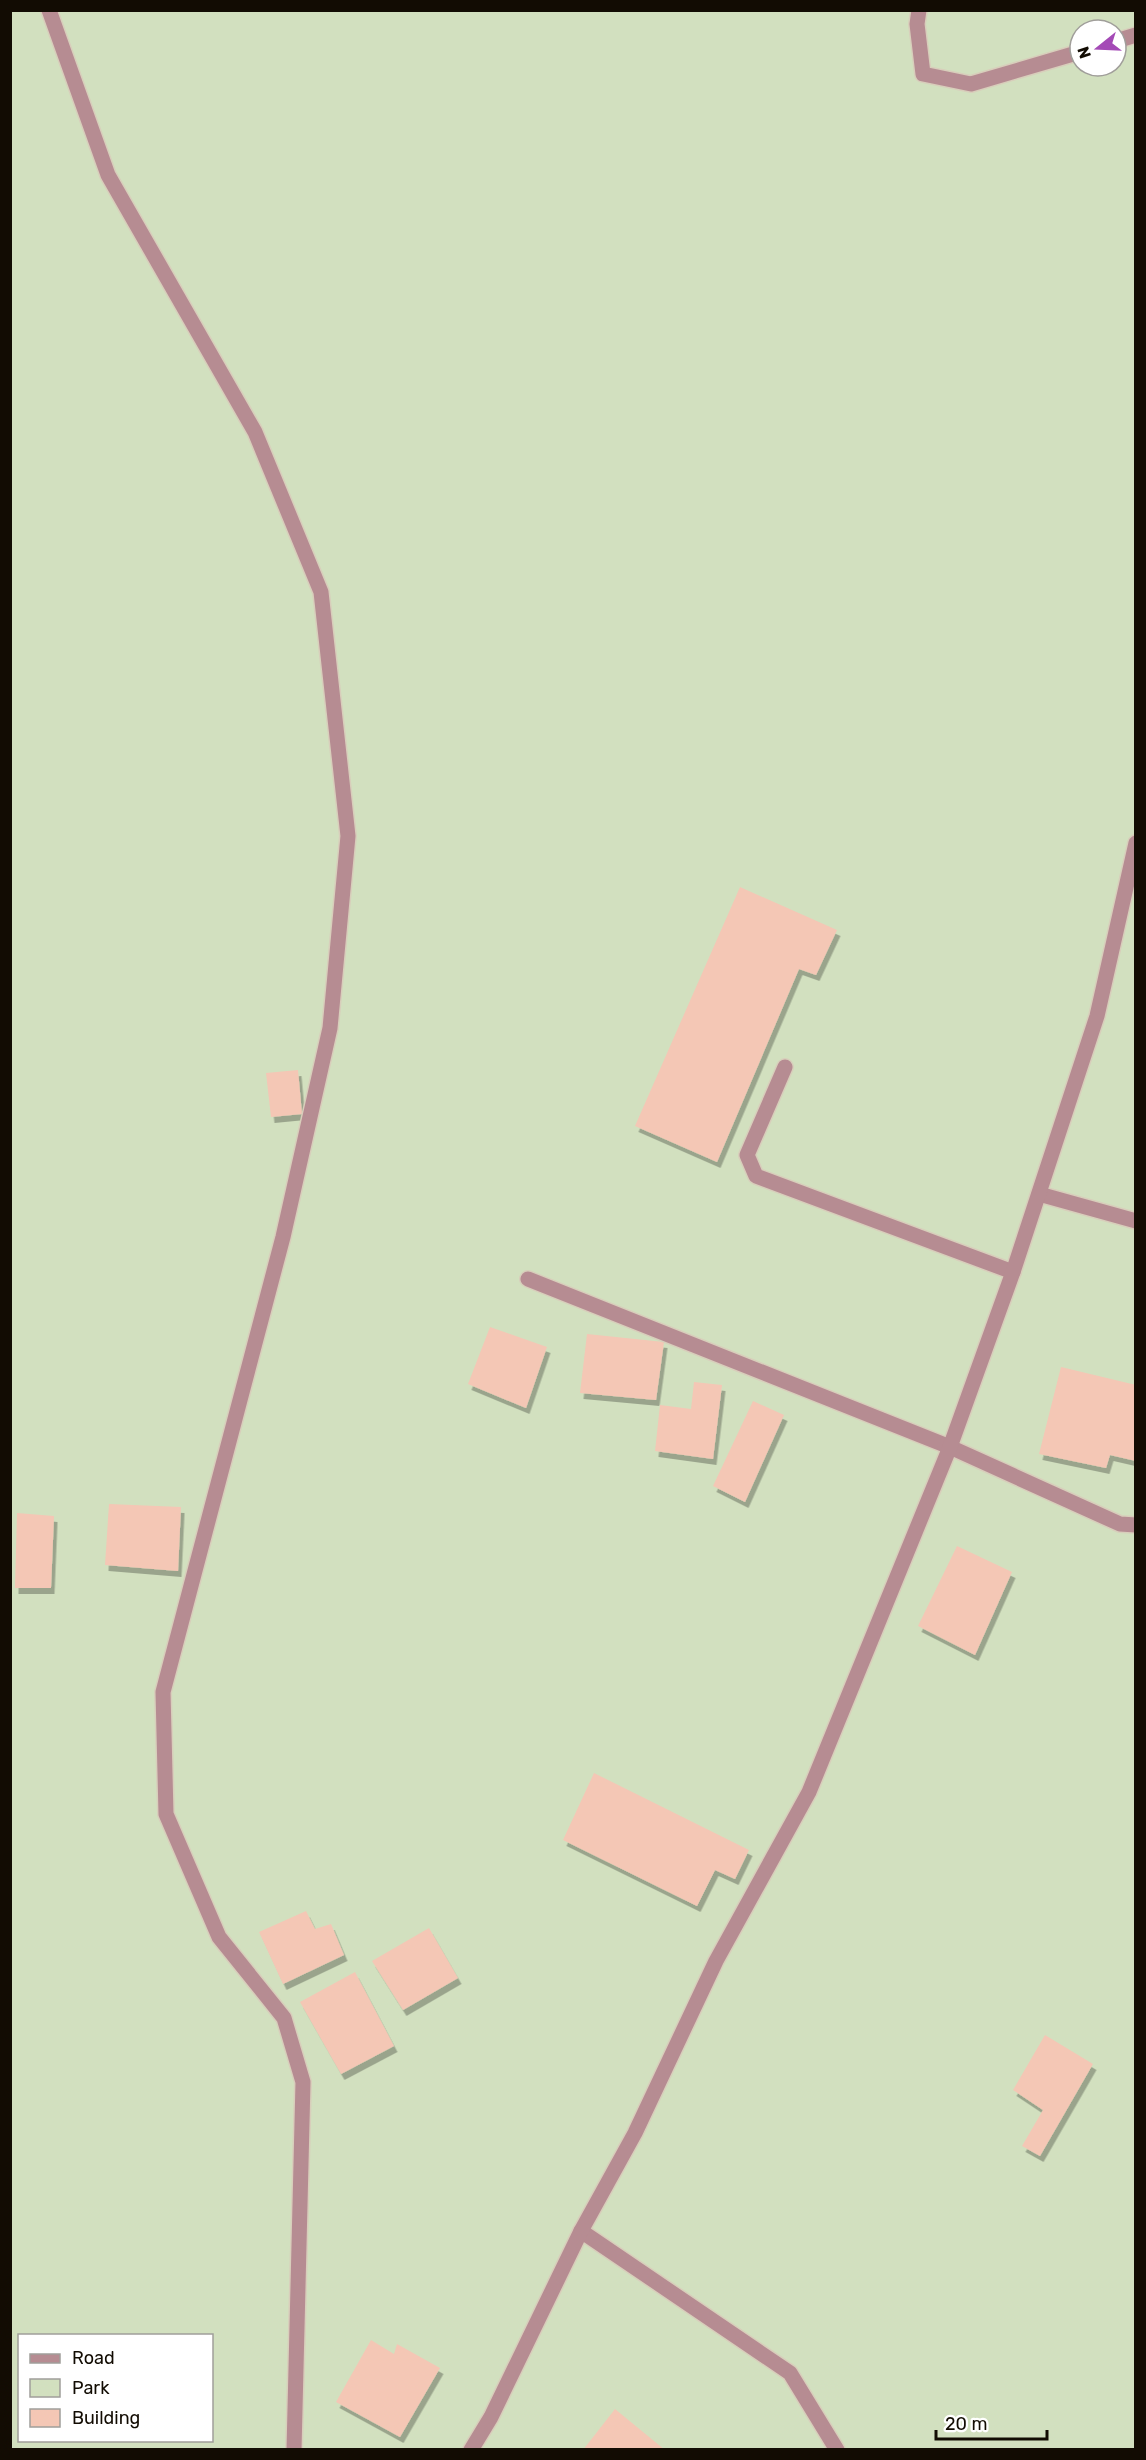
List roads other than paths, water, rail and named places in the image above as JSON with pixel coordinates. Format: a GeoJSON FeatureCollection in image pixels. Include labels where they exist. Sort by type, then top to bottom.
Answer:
{"type":"FeatureCollection","features":[{"type":"Feature","properties":{"kind":"street"},"geometry":{"type":"LineString","coordinates":[[49,10],[108,175],[255,432],[321,592],[348,836],[330,1028],[283,1237],[163,1692],[166,1814],[219,1937],[284,2018],[303,2082],[294,2450]]}},
{"type":"Feature","properties":{"kind":"street"},"geometry":{"type":"LineString","coordinates":[[919,10],[916,24],[923,74],[971,84],[1068,56]]}},
{"type":"Feature","properties":{"kind":"street"},"geometry":{"type":"LineString","coordinates":[[471,2450],[491,2417],[581,2231],[635,2133],[716,1961],[809,1792],[950,1447],[1013,1272],[1097,1016],[1136,843]]}},
{"type":"Feature","properties":{"kind":"street"},"geometry":{"type":"LineString","coordinates":[[785,1066],[747,1155],[756,1176],[1013,1272]]}},
{"type":"Feature","properties":{"kind":"street"},"geometry":{"type":"LineString","coordinates":[[1039,1194],[1136,1221]]}},
{"type":"Feature","properties":{"kind":"street"},"geometry":{"type":"LineString","coordinates":[[528,1279],[950,1447],[1120,1524],[1136,1525]]}},
{"type":"Feature","properties":{"kind":"street"},"geometry":{"type":"LineString","coordinates":[[581,2231],[790,2373],[837,2450]]}}]}
